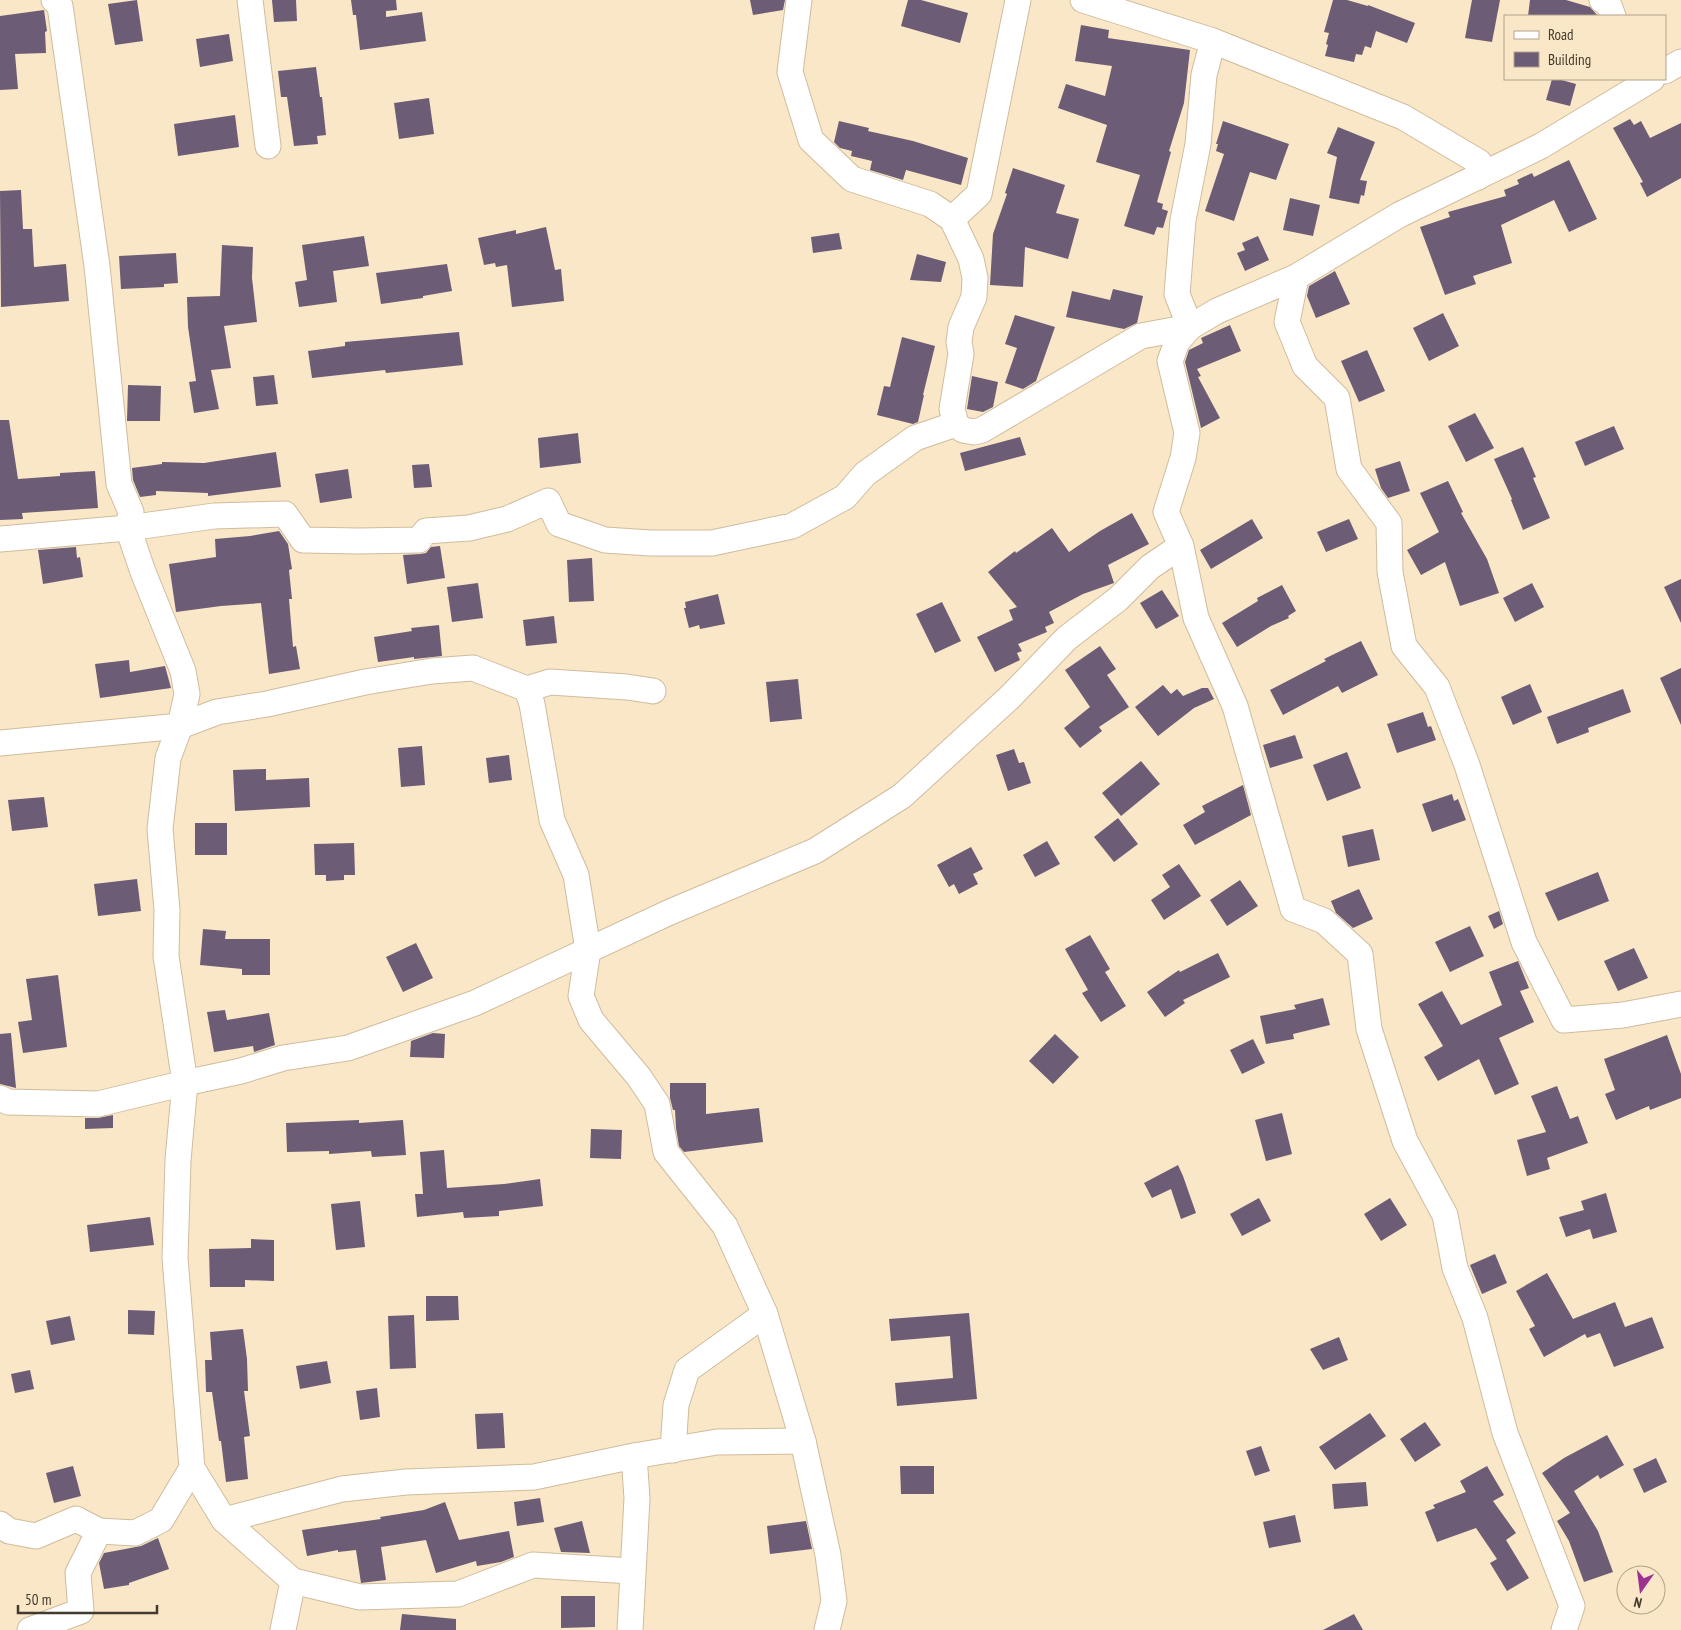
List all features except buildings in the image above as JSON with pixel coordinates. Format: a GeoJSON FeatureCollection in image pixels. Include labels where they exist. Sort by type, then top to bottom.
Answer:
{"type":"FeatureCollection","features":[{"type":"Feature","properties":{"kind":"street"},"geometry":{"type":"LineString","coordinates":[[54,0],[60,6],[97,266],[119,484],[130,512],[128,528],[143,572],[183,671],[187,694],[180,726],[168,758],[160,829],[167,910],[166,956],[185,1083],[178,1160],[175,1258],[192,1468],[224,1520],[293,1581],[360,1597],[458,1594],[533,1565],[632,1571]]}},
{"type":"Feature","properties":{"kind":"street"},"geometry":{"type":"LineString","coordinates":[[250,0],[268,146]]}},
{"type":"Feature","properties":{"kind":"street"},"geometry":{"type":"LineString","coordinates":[[799,0],[790,72],[811,140],[852,179],[930,204],[952,220],[971,258],[975,278],[974,297],[961,327],[959,342],[961,354],[952,410],[956,424],[963,430],[974,432],[982,430],[1142,336],[1190,327]]}},
{"type":"Feature","properties":{"kind":"street"},"geometry":{"type":"LineString","coordinates":[[952,220],[978,194],[1018,0]]}},
{"type":"Feature","properties":{"kind":"street"},"geometry":{"type":"LineString","coordinates":[[1083,0],[1213,41],[1403,117],[1479,162],[1478,177]]}},
{"type":"Feature","properties":{"kind":"street"},"geometry":{"type":"LineString","coordinates":[[1602,0],[1608,3],[1613,15]]}},
{"type":"Feature","properties":{"kind":"street"},"geometry":{"type":"LineString","coordinates":[[1190,327],[1177,294],[1181,239],[1198,144],[1204,75],[1213,41]]}},
{"type":"Feature","properties":{"kind":"street"},"geometry":{"type":"LineString","coordinates":[[1666,71],[1681,62]]}},
{"type":"Feature","properties":{"kind":"street"},"geometry":{"type":"LineString","coordinates":[[1564,1630],[1572,1606],[1505,1433],[1475,1318],[1454,1268],[1445,1215],[1405,1140],[1387,1085],[1369,1029],[1360,954],[1324,921],[1293,909],[1236,706],[1196,618],[1181,546],[1166,512],[1183,458],[1187,433],[1170,361],[1177,342],[1190,327],[1217,311],[1296,277],[1399,215],[1541,146],[1625,85],[1648,80]]}},
{"type":"Feature","properties":{"kind":"street"},"geometry":{"type":"LineString","coordinates":[[1296,277],[1287,322],[1305,366],[1337,398],[1349,469],[1389,523],[1390,572],[1404,646],[1437,687],[1467,765],[1524,942],[1564,1020],[1623,1015],[1681,1004]]}},
{"type":"Feature","properties":{"kind":"street"},"geometry":{"type":"LineString","coordinates":[[0,539],[128,528],[214,516],[285,514],[303,540],[419,540],[426,531],[469,528],[507,519],[548,501],[559,524],[604,540],[650,543],[712,543],[792,526],[845,497],[865,474],[915,438],[956,424]]}},
{"type":"Feature","properties":{"kind":"street"},"geometry":{"type":"LineString","coordinates":[[0,1098],[8,1102],[98,1104],[241,1071],[283,1058],[348,1048],[475,1002],[670,912],[815,851],[902,796],[1009,698],[1067,638],[1118,599],[1150,567],[1181,546]]}},
{"type":"Feature","properties":{"kind":"street"},"geometry":{"type":"LineString","coordinates":[[0,743],[180,726],[217,712],[267,704],[365,682],[432,671],[473,668],[527,690],[550,682],[653,690]]}},
{"type":"Feature","properties":{"kind":"street"},"geometry":{"type":"LineString","coordinates":[[527,690],[532,704],[552,820],[576,875],[588,950],[581,996],[591,1020],[639,1077],[657,1104],[666,1152],[726,1226],[765,1314],[803,1441],[828,1554],[834,1601],[827,1630]]}},
{"type":"Feature","properties":{"kind":"street"},"geometry":{"type":"LineString","coordinates":[[673,1450],[676,1405],[687,1370],[765,1314]]}},
{"type":"Feature","properties":{"kind":"street"},"geometry":{"type":"LineString","coordinates":[[224,1520],[342,1488],[406,1482],[534,1477],[634,1456],[717,1442],[803,1441]]}},
{"type":"Feature","properties":{"kind":"street"},"geometry":{"type":"LineString","coordinates":[[630,1630],[637,1498],[634,1456]]}},
{"type":"Feature","properties":{"kind":"street"},"geometry":{"type":"LineString","coordinates":[[0,1524],[9,1531],[36,1536],[76,1518],[99,1531],[135,1533],[161,1520],[192,1468]]}},
{"type":"Feature","properties":{"kind":"street"},"geometry":{"type":"LineString","coordinates":[[30,1630],[81,1611],[78,1573],[99,1531]]}},
{"type":"Feature","properties":{"kind":"street"},"geometry":{"type":"LineString","coordinates":[[283,1630],[293,1581]]}}]}
